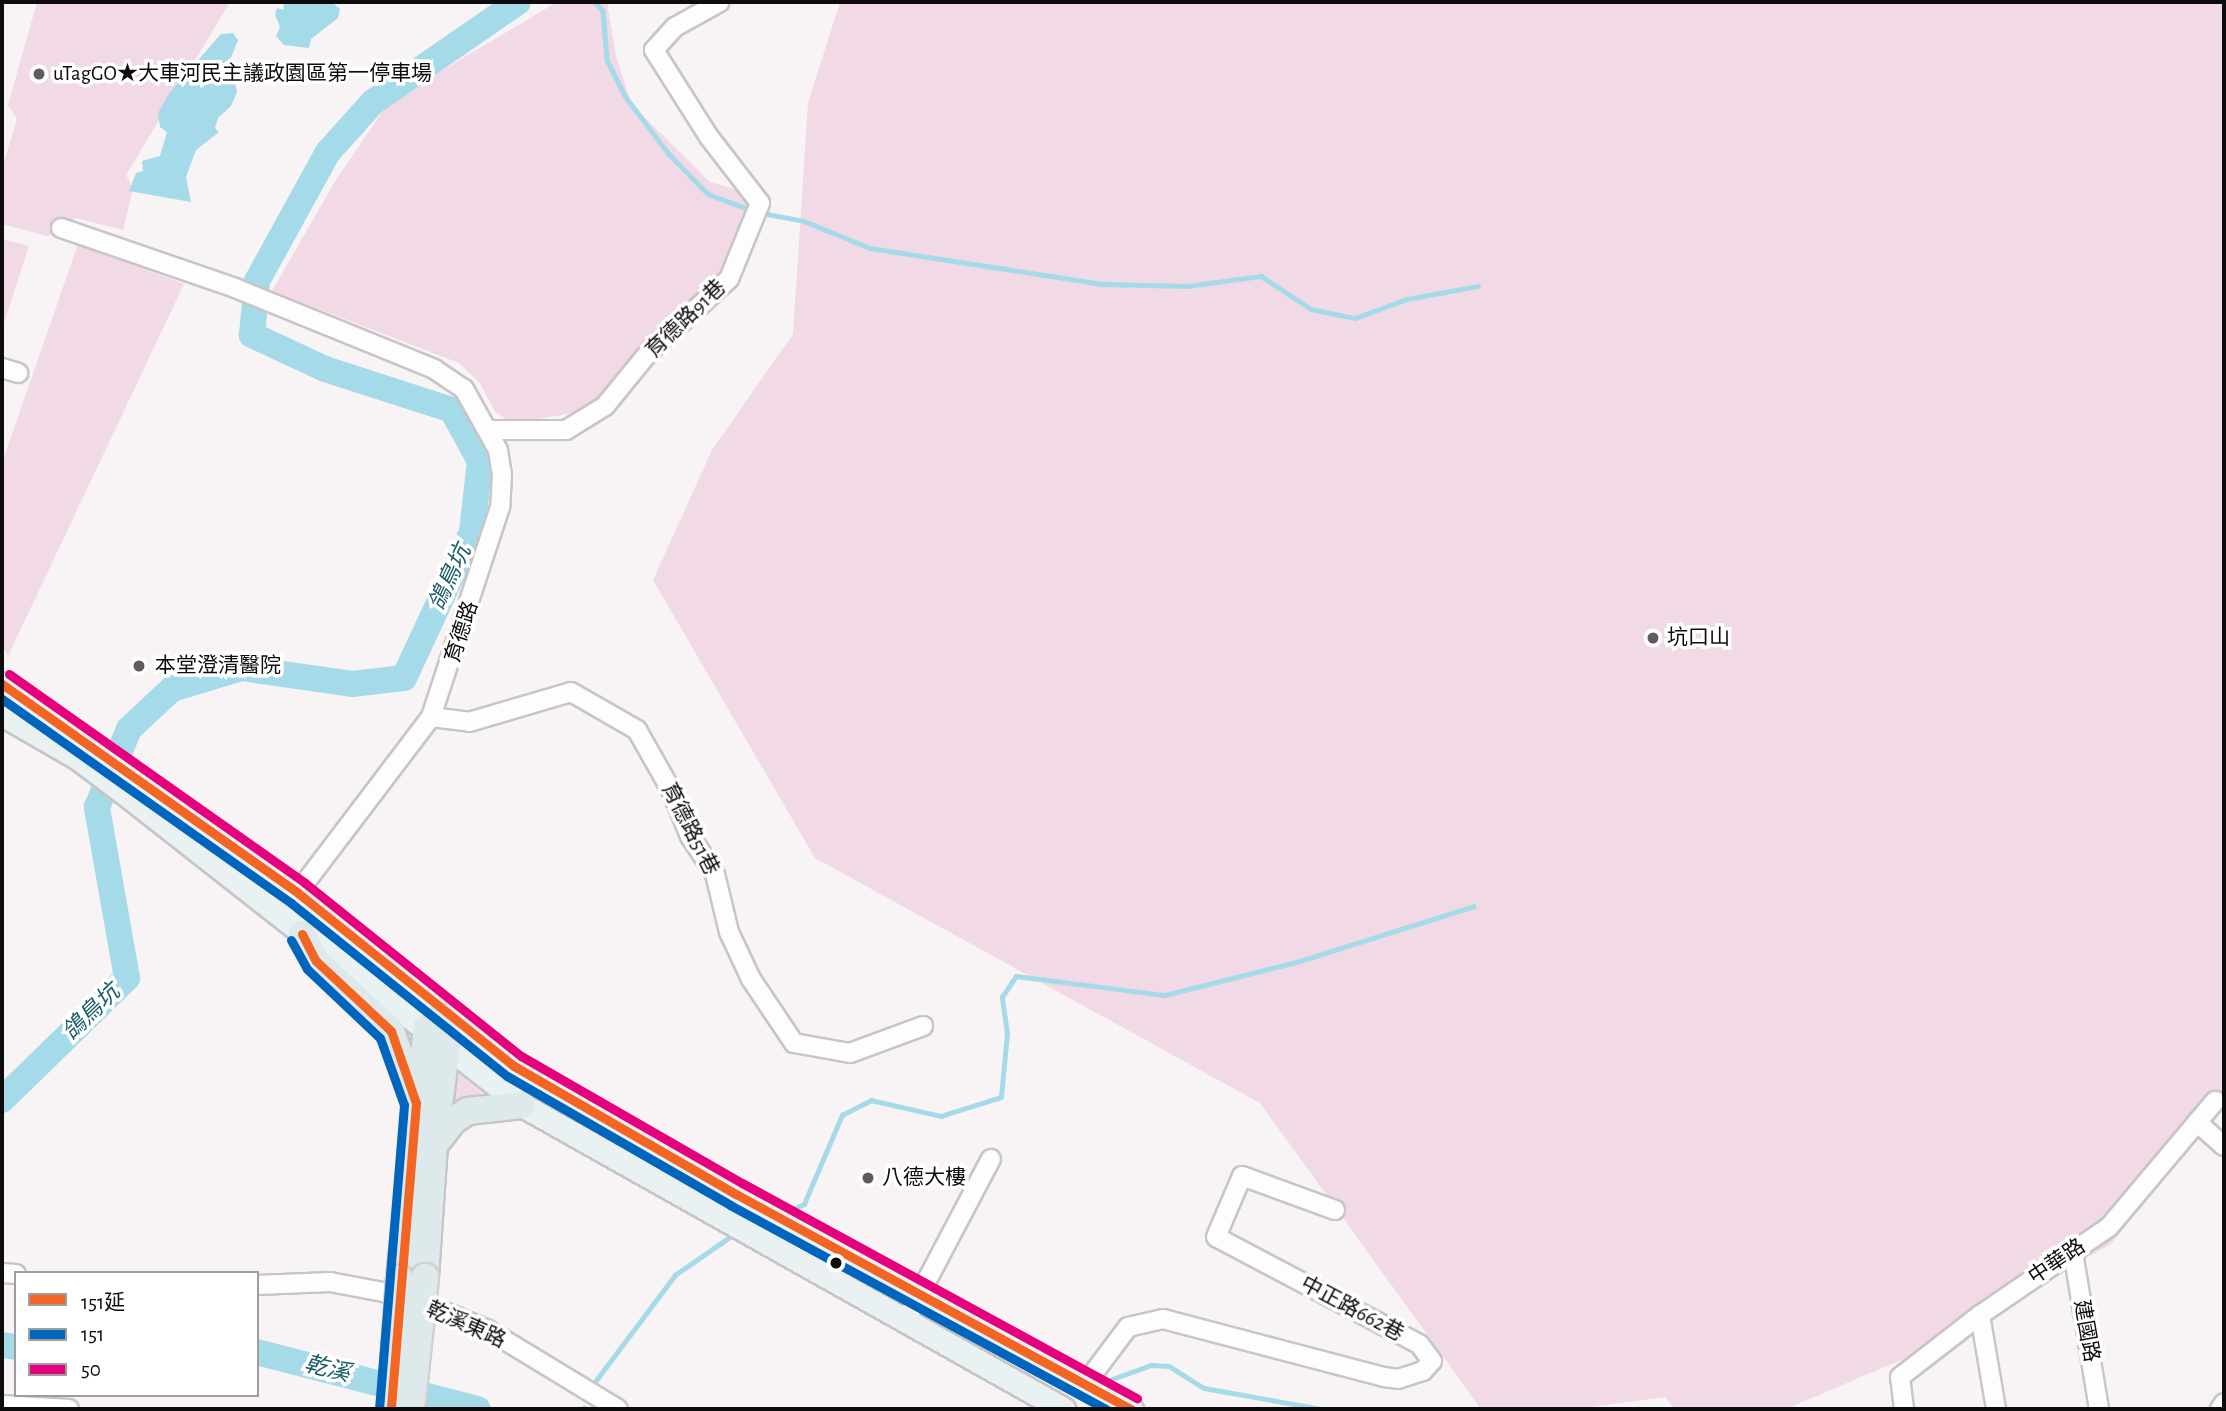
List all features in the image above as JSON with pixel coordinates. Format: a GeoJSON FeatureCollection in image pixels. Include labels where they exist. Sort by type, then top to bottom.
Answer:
{"type":"FeatureCollection","features":[{"type":"Feature","properties":{"kind":"highway"},"geometry":{"type":"LineString","coordinates":[[302,934],[316,961],[391,1031],[416,1103]]}},
{"type":"Feature","properties":{"kind":"highway"},"geometry":{"type":"LineString","coordinates":[[411,1409],[416,1103],[440,1028]]}},
{"type":"Feature","properties":{"kind":"highway"},"geometry":{"type":"LineString","coordinates":[[391,1409],[433,1145],[440,1028]]}},
{"type":"Feature","properties":{"kind":"highway"},"geometry":{"type":"LineString","coordinates":[[433,1145],[454,1120],[468,1111],[522,1105]]}},
{"type":"Feature","properties":{"kind":"main road"},"geometry":{"type":"LineString","coordinates":[[2,684],[126,781],[298,893],[522,1105],[1063,1409]]}},
{"type":"Feature","properties":{"kind":"main road"},"geometry":{"type":"LineString","coordinates":[[2,714],[91,756]]}},
{"type":"Feature","properties":{"kind":"main road"},"geometry":{"type":"LineString","coordinates":[[126,781],[279,917],[440,1028],[514,1066],[794,1226],[920,1292],[1131,1409]]}},
{"type":"Feature","properties":{"kind":"street","name":"育德路91巷"},"geometry":{"type":"LineString","coordinates":[[489,430],[566,430],[605,406],[649,352],[729,279],[760,203],[709,136],[654,50],[675,27],[720,2]]}},
{"type":"Feature","properties":{"kind":"street","name":"育德路"},"geometry":{"type":"LineString","coordinates":[[61,228],[273,302],[434,369],[464,389],[489,430],[502,474],[500,507],[457,651],[431,717],[279,917]]}},
{"type":"Feature","properties":{"kind":"street","name":"育德路51巷"},"geometry":{"type":"LineString","coordinates":[[431,717],[469,722],[570,692],[637,730],[671,790],[690,836],[715,874],[729,932],[751,979],[794,1044],[850,1053],[923,1026]]}},
{"type":"Feature","properties":{"kind":"street","name":"中華路"},"geometry":{"type":"LineString","coordinates":[[1904,1409],[1900,1377],[1980,1315],[2109,1227],[2215,1101]]}},
{"type":"Feature","properties":{"kind":"street"},"geometry":{"type":"LineString","coordinates":[[2197,1122],[2224,1146]]}},
{"type":"Feature","properties":{"kind":"street"},"geometry":{"type":"LineString","coordinates":[[906,1320],[991,1158]]}},
{"type":"Feature","properties":{"kind":"street","name":"中正路662巷"},"geometry":{"type":"LineString","coordinates":[[1086,1383],[1128,1326],[1163,1319],[1384,1377],[1398,1378],[1423,1371],[1432,1361],[1419,1344],[1216,1237],[1242,1176],[1335,1210]]}},
{"type":"Feature","properties":{"kind":"street","name":"建國路"},"geometry":{"type":"LineString","coordinates":[[2073,1252],[2099,1409]]}},
{"type":"Feature","properties":{"kind":"street","name":"乾溪東路"},"geometry":{"type":"LineString","coordinates":[[259,1285],[330,1282],[383,1292],[445,1312],[488,1330],[618,1409]]}},
{"type":"Feature","properties":{"kind":"street"},"geometry":{"type":"LineString","coordinates":[[1980,1315],[1996,1409]]}},
{"type":"Feature","properties":{"kind":"street"},"geometry":{"type":"LineString","coordinates":[[2222,1409],[2224,1403]]}},
{"type":"Feature","properties":{"kind":"street"},"geometry":{"type":"LineString","coordinates":[[2,1405],[69,1409]]}},
{"type":"Feature","properties":{"kind":"shaded area"},"geometry":{"type":"Polygon","coordinates":[[[37,2],[230,2],[126,175],[133,189],[123,230],[76,218],[47,236],[2,224],[2,169],[17,119],[8,105],[37,2]]]}},
{"type":"Feature","properties":{"kind":"shaded area"},"geometry":{"type":"Polygon","coordinates":[[[557,2],[607,2],[616,56],[632,105],[710,182],[754,195],[727,267],[688,301],[601,394],[580,412],[513,423],[495,412],[480,383],[459,363],[272,291],[336,180],[389,102],[557,2]]]}},
{"type":"Feature","properties":{"kind":"shaded area"},"geometry":{"type":"Polygon","coordinates":[[[840,2],[2224,2],[2224,1100],[2111,1244],[1929,1348],[1786,1409],[1675,1409],[1665,1397],[1575,1409],[1481,1409],[1260,1103],[815,858],[653,580],[712,450],[793,334],[808,103],[840,2]]]}},
{"type":"Feature","properties":{"kind":"shaded area"},"geometry":{"type":"Polygon","coordinates":[[[2,239],[29,246],[2,329],[2,239]]]}},
{"type":"Feature","properties":{"kind":"shaded area"},"geometry":{"type":"Polygon","coordinates":[[[78,244],[184,284],[8,656],[2,646],[2,463],[78,244]]]}},
{"type":"Feature","properties":{"kind":"shaded area"},"geometry":{"type":"Polygon","coordinates":[[[453,1069],[487,1097],[449,1110],[453,1069]]]}},
{"type":"Feature","properties":{"kind":"water"},"geometry":{"type":"Polygon","coordinates":[[[283,2],[332,2],[340,9],[338,18],[311,39],[309,48],[284,45],[276,36],[280,27],[275,15],[277,8],[284,10],[283,2]]]}},
{"type":"Feature","properties":{"kind":"water"},"geometry":{"type":"Polygon","coordinates":[[[233,33],[238,40],[230,60],[237,92],[231,106],[218,118],[215,128],[219,132],[196,150],[186,177],[191,202],[129,191],[136,173],[143,171],[142,161],[160,156],[167,132],[160,127],[158,113],[170,92],[221,34],[233,33]]]}},
{"type":"Feature","properties":{"kind":"waterway","name":"鴿鳥坑"},"geometry":{"type":"LineString","coordinates":[[2,1100],[127,978],[97,807],[129,729],[172,689],[241,668],[352,684],[404,678],[472,532],[480,461],[452,410],[325,369],[252,335],[257,281],[328,152],[373,102],[518,2]]}},
{"type":"Feature","properties":{"kind":"waterway"},"geometry":{"type":"LineString","coordinates":[[595,2],[603,11],[607,60],[625,96],[669,154],[708,194],[754,211]]}},
{"type":"Feature","properties":{"kind":"waterway"},"geometry":{"type":"LineString","coordinates":[[762,213],[804,221],[870,248],[1103,284],[1187,286],[1261,276],[1311,309],[1355,318],[1407,299],[1478,286]]}},
{"type":"Feature","properties":{"kind":"waterway"},"geometry":{"type":"LineString","coordinates":[[787,1212],[804,1204],[842,1115],[871,1100],[941,1116],[1001,1097],[1007,1034],[1002,997],[1016,976],[1165,995],[1300,961],[1474,906]]}},
{"type":"Feature","properties":{"kind":"waterway"},"geometry":{"type":"LineString","coordinates":[[594,1383],[675,1275],[734,1234]]}},
{"type":"Feature","properties":{"kind":"waterway","name":"乾溪"},"geometry":{"type":"LineString","coordinates":[[2,1345],[14,1347]]}},
{"type":"Feature","properties":{"kind":"waterway","name":"乾溪"},"geometry":{"type":"LineString","coordinates":[[259,1353],[478,1409]]}},
{"type":"Feature","properties":{"kind":"waterway"},"geometry":{"type":"LineString","coordinates":[[1104,1382],[1151,1365],[1169,1366],[1204,1388],[1322,1409]]}},
{"type":"Feature","properties":{"kind":"transit line","name":"50"},"geometry":{"type":"LineString","coordinates":[[9,674],[305,883],[521,1056],[742,1183],[1137,1398]]}},
{"type":"Feature","properties":{"kind":"transit line","name":"151延"},"geometry":{"type":"LineString","coordinates":[[2,684],[298,893],[514,1066],[736,1194],[1131,1409]]}},
{"type":"Feature","properties":{"kind":"transit line","name":"151"},"geometry":{"type":"LineString","coordinates":[[2,699],[291,903],[507,1076],[730,1205],[1106,1409]]}},
{"type":"Feature","properties":{"kind":"transit line","name":"151延"},"geometry":{"type":"LineString","coordinates":[[302,934],[316,961],[391,1031],[416,1103],[391,1409]]}},
{"type":"Feature","properties":{"kind":"transit line","name":"151"},"geometry":{"type":"LineString","coordinates":[[291,940],[307,969],[380,1038],[404,1105],[379,1408]]}},
{"type":"Feature","properties":{"kind":"place","name":"uTagGO★大車河民主議政園區第一停車場"},"geometry":{"type":"Point","coordinates":[39,74]}},
{"type":"Feature","properties":{"kind":"place","name":"坑口山"},"geometry":{"type":"Point","coordinates":[1653,638]}},
{"type":"Feature","properties":{"kind":"place","name":"本堂澄清醫院"},"geometry":{"type":"Point","coordinates":[139,666]}},
{"type":"Feature","properties":{"kind":"place","name":"八德大樓"},"geometry":{"type":"Point","coordinates":[868,1178]}}]}
